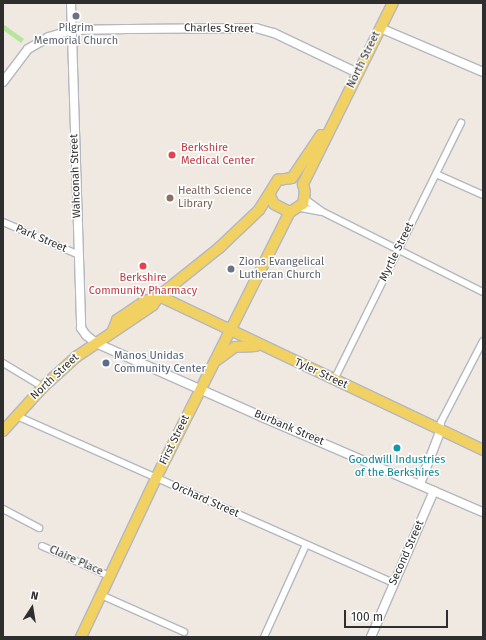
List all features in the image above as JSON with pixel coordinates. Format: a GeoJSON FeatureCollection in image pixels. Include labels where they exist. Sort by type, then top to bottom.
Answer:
{"type":"FeatureCollection","features":[{"type":"Feature","properties":{"kind":"main road","name":"North Street"},"geometry":{"type":"LineString","coordinates":[[303,184],[393,3]]}},
{"type":"Feature","properties":{"kind":"main road","name":"North Street"},"geometry":{"type":"LineString","coordinates":[[3,431],[43,387],[76,357],[113,330],[117,320],[145,301],[159,296],[230,239],[270,196],[273,186],[278,180],[292,178],[336,116]]}},
{"type":"Feature","properties":{"kind":"main road"},"geometry":{"type":"LineString","coordinates":[[270,196],[274,204],[286,211],[303,203],[303,184],[292,178]]}},
{"type":"Feature","properties":{"kind":"main road","name":"First Street"},"geometry":{"type":"LineString","coordinates":[[81,637],[156,478],[272,245],[286,211]]}},
{"type":"Feature","properties":{"kind":"main road","name":"Tyler Street"},"geometry":{"type":"LineString","coordinates":[[159,296],[440,432],[483,450]]}},
{"type":"Feature","properties":{"kind":"main road"},"geometry":{"type":"LineString","coordinates":[[214,363],[235,347],[247,345],[268,349]]}},
{"type":"Feature","properties":{"kind":"street","name":"Wahconah Street"},"geometry":{"type":"LineString","coordinates":[[71,3],[81,328],[96,343]]}},
{"type":"Feature","properties":{"kind":"street","name":"Charles Street"},"geometry":{"type":"LineString","coordinates":[[3,82],[16,62],[34,45],[49,37],[72,30],[256,28],[274,33],[358,73]]}},
{"type":"Feature","properties":{"kind":"street"},"geometry":{"type":"LineString","coordinates":[[380,28],[483,72]]}},
{"type":"Feature","properties":{"kind":"street","name":"Myrtle Street"},"geometry":{"type":"LineString","coordinates":[[334,380],[461,123]]}},
{"type":"Feature","properties":{"kind":"street"},"geometry":{"type":"LineString","coordinates":[[436,174],[483,195]]}},
{"type":"Feature","properties":{"kind":"street"},"geometry":{"type":"LineString","coordinates":[[303,203],[322,212]]}},
{"type":"Feature","properties":{"kind":"street"},"geometry":{"type":"LineString","coordinates":[[303,203],[483,292]]}},
{"type":"Feature","properties":{"kind":"street","name":"Park Street"},"geometry":{"type":"LineString","coordinates":[[3,222],[78,255]]}},
{"type":"Feature","properties":{"kind":"street"},"geometry":{"type":"LineString","coordinates":[[420,484],[440,432],[441,422],[483,341]]}},
{"type":"Feature","properties":{"kind":"street","name":"Burbank Street"},"geometry":{"type":"LineString","coordinates":[[96,343],[483,512]]}},
{"type":"Feature","properties":{"kind":"street"},"geometry":{"type":"LineString","coordinates":[[3,363],[43,387]]}},
{"type":"Feature","properties":{"kind":"street","name":"Orchard Street"},"geometry":{"type":"LineString","coordinates":[[17,416],[394,583]]}},
{"type":"Feature","properties":{"kind":"street","name":"Second Street"},"geometry":{"type":"LineString","coordinates":[[370,637],[434,491]]}},
{"type":"Feature","properties":{"kind":"street"},"geometry":{"type":"LineString","coordinates":[[3,509],[39,528]]}},
{"type":"Feature","properties":{"kind":"street"},"geometry":{"type":"LineString","coordinates":[[264,637],[306,545]]}},
{"type":"Feature","properties":{"kind":"street","name":"Claire Place"},"geometry":{"type":"LineString","coordinates":[[42,546],[109,576]]}},
{"type":"Feature","properties":{"kind":"street"},"geometry":{"type":"LineString","coordinates":[[100,594],[184,632]]}},
{"type":"Feature","properties":{"kind":"green space"},"geometry":{"type":"Polygon","coordinates":[[[3,24],[24,39],[21,43],[3,30],[3,24]]]}},
{"type":"Feature","properties":{"kind":"place","name":"Pilgrim Memorial Church"},"geometry":{"type":"Point","coordinates":[76,16]}},
{"type":"Feature","properties":{"kind":"place","name":"Berkshire Medical Center"},"geometry":{"type":"Point","coordinates":[172,155]}},
{"type":"Feature","properties":{"kind":"place","name":"Health Science Library"},"geometry":{"type":"Point","coordinates":[170,198]}},
{"type":"Feature","properties":{"kind":"place","name":"Berkshire Community Pharmacy"},"geometry":{"type":"Point","coordinates":[143,266]}},
{"type":"Feature","properties":{"kind":"place","name":"Zions Evangelical Lutheran Church"},"geometry":{"type":"Point","coordinates":[231,269]}},
{"type":"Feature","properties":{"kind":"place","name":"Manos Unidas Community Center"},"geometry":{"type":"Point","coordinates":[106,363]}},
{"type":"Feature","properties":{"kind":"place","name":"Goodwill Industries of the Berkshires"},"geometry":{"type":"Point","coordinates":[397,448]}}]}
